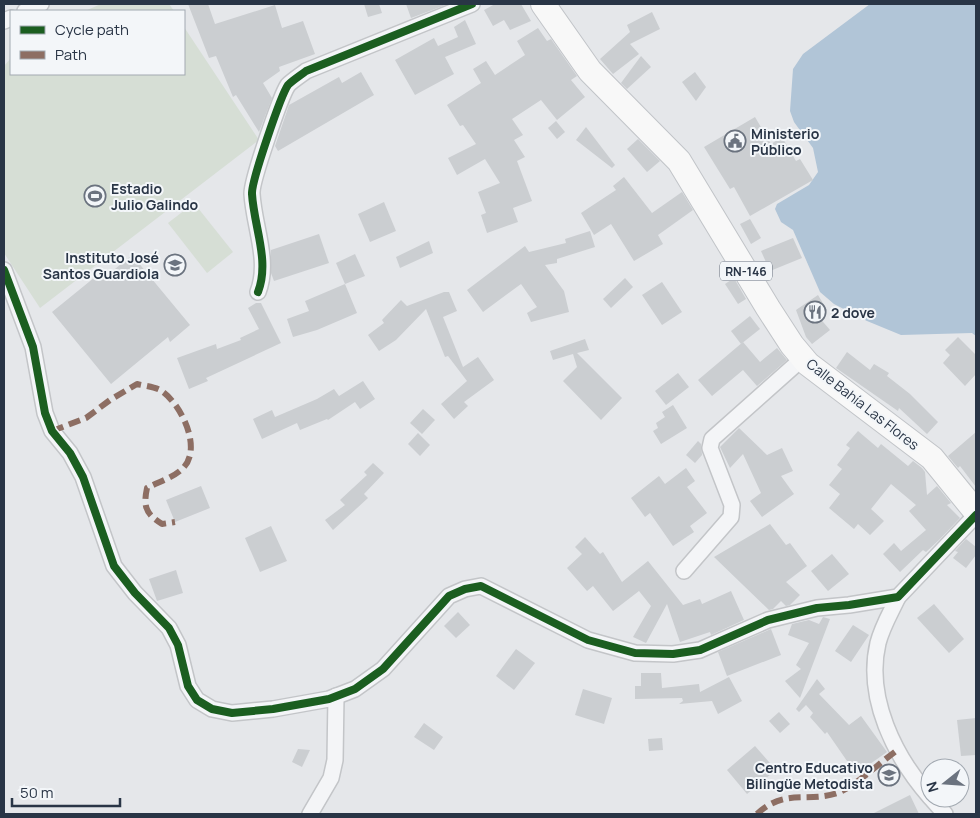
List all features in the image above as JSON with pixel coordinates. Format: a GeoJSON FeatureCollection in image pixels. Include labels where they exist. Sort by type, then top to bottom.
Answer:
{"type":"FeatureCollection","features":[{"type":"Feature","properties":{"kind":"main road","name":"Calle Bahía Las Flores"},"geometry":{"type":"LineString","coordinates":[[543,4],[590,71],[679,161],[773,315],[808,364],[932,458],[976,513]]}},
{"type":"Feature","properties":{"kind":"street"},"geometry":{"type":"LineString","coordinates":[[27,10],[41,4]]}},
{"type":"Feature","properties":{"kind":"street"},"geometry":{"type":"LineString","coordinates":[[258,292],[263,280],[263,260],[252,191],[256,171],[288,86],[306,71],[472,4]]}},
{"type":"Feature","properties":{"kind":"street"},"geometry":{"type":"LineString","coordinates":[[4,270],[33,348],[45,413],[52,431],[70,453],[83,477],[114,566],[134,593],[169,628],[178,646],[188,686],[197,700],[212,709],[232,713],[273,709],[336,696],[355,689],[382,669],[449,596],[465,589],[481,586],[588,640],[635,653],[673,654],[700,650],[768,620],[817,608],[898,597]]}},
{"type":"Feature","properties":{"kind":"street"},"geometry":{"type":"LineString","coordinates":[[684,571],[730,517],[732,505],[710,448],[712,439],[803,358]]}},
{"type":"Feature","properties":{"kind":"street"},"geometry":{"type":"LineString","coordinates":[[920,786],[896,750],[878,697],[874,666],[878,641],[898,597],[976,513]]}},
{"type":"Feature","properties":{"kind":"street"},"geometry":{"type":"LineString","coordinates":[[310,814],[331,778],[335,760],[336,696]]}},
{"type":"Feature","properties":{"kind":"shaded area"},"geometry":{"type":"Polygon","coordinates":[[[101,4],[169,4],[173,10],[87,10],[101,4]]]}},
{"type":"Feature","properties":{"kind":"shaded area","name":"Estadio Julio Galindo"},"geometry":{"type":"Polygon","coordinates":[[[185,29],[259,140],[40,308],[4,253],[4,66],[10,59],[10,75],[185,75],[185,29]]]}},
{"type":"Feature","properties":{"kind":"shaded area"},"geometry":{"type":"Polygon","coordinates":[[[194,203],[233,252],[207,273],[168,223],[194,203]]]}},
{"type":"Feature","properties":{"kind":"water"},"geometry":{"type":"Polygon","coordinates":[[[870,4],[976,4],[976,336],[972,333],[901,335],[867,321],[834,304],[820,292],[793,230],[781,222],[775,209],[777,204],[809,185],[818,172],[813,148],[794,122],[790,111],[793,69],[803,54],[870,4]]]}},
{"type":"Feature","properties":{"kind":"building"},"geometry":{"type":"Polygon","coordinates":[[[188,4],[208,4],[215,24],[275,5],[282,28],[303,21],[315,54],[279,67],[280,71],[263,83],[272,98],[259,132],[236,95],[233,97],[216,56],[209,58],[188,4]]]}},
{"type":"Feature","properties":{"kind":"building"},"geometry":{"type":"Polygon","coordinates":[[[364,4],[379,4],[382,13],[368,17],[364,4]]]}},
{"type":"Feature","properties":{"kind":"building"},"geometry":{"type":"Polygon","coordinates":[[[406,4],[448,4],[411,18],[406,4]]]}},
{"type":"Feature","properties":{"kind":"building"},"geometry":{"type":"Polygon","coordinates":[[[495,4],[521,4],[531,21],[510,30],[504,20],[493,26],[484,10],[495,4]]]}},
{"type":"Feature","properties":{"kind":"building"},"geometry":{"type":"Polygon","coordinates":[[[652,12],[660,29],[630,44],[639,54],[613,74],[600,59],[630,32],[627,25],[652,12]]]}},
{"type":"Feature","properties":{"kind":"building"},"geometry":{"type":"Polygon","coordinates":[[[465,20],[476,44],[445,57],[454,74],[415,95],[395,60],[434,38],[438,46],[458,37],[454,27],[465,20]]]}},
{"type":"Feature","properties":{"kind":"building"},"geometry":{"type":"Polygon","coordinates":[[[538,28],[547,41],[551,39],[577,76],[571,80],[585,97],[557,120],[541,100],[512,119],[523,135],[514,140],[525,157],[517,161],[532,201],[513,208],[518,222],[487,233],[481,215],[486,213],[478,192],[500,183],[485,159],[457,175],[448,158],[476,144],[463,125],[460,126],[447,105],[481,83],[473,69],[486,61],[495,75],[525,55],[517,41],[538,28]]]}},
{"type":"Feature","properties":{"kind":"building"},"geometry":{"type":"Polygon","coordinates":[[[641,56],[651,67],[627,89],[621,83],[641,56]]]}},
{"type":"Feature","properties":{"kind":"building"},"geometry":{"type":"Polygon","coordinates":[[[361,72],[374,95],[278,151],[275,146],[289,105],[339,77],[342,83],[361,72]]]}},
{"type":"Feature","properties":{"kind":"building"},"geometry":{"type":"Polygon","coordinates":[[[695,72],[706,87],[696,101],[682,82],[695,72]]]}},
{"type":"Feature","properties":{"kind":"building"},"geometry":{"type":"Polygon","coordinates":[[[755,117],[771,144],[782,137],[796,161],[800,159],[813,180],[750,216],[734,187],[730,189],[704,147],[755,117]]]}},
{"type":"Feature","properties":{"kind":"building"},"geometry":{"type":"Polygon","coordinates":[[[556,121],[565,132],[557,139],[548,128],[556,121]]]}},
{"type":"Feature","properties":{"kind":"building"},"geometry":{"type":"Polygon","coordinates":[[[586,127],[615,165],[612,168],[576,140],[586,127]]]}},
{"type":"Feature","properties":{"kind":"building"},"geometry":{"type":"Polygon","coordinates":[[[638,139],[660,161],[647,172],[627,149],[638,139]]]}},
{"type":"Feature","properties":{"kind":"building"},"geometry":{"type":"Polygon","coordinates":[[[624,177],[652,213],[682,192],[693,210],[658,235],[663,244],[634,261],[611,224],[594,235],[581,213],[616,190],[613,186],[624,177]]]}},
{"type":"Feature","properties":{"kind":"building"},"geometry":{"type":"Polygon","coordinates":[[[384,202],[396,231],[370,242],[358,214],[384,202]]]}},
{"type":"Feature","properties":{"kind":"building"},"geometry":{"type":"Polygon","coordinates":[[[750,219],[761,238],[751,244],[740,224],[750,219]]]}},
{"type":"Feature","properties":{"kind":"building"},"geometry":{"type":"Polygon","coordinates":[[[590,231],[595,247],[557,259],[557,263],[545,265],[564,291],[569,312],[531,322],[527,313],[537,307],[521,284],[483,312],[467,290],[525,246],[529,252],[566,243],[565,239],[590,231]]]}},
{"type":"Feature","properties":{"kind":"building"},"geometry":{"type":"Polygon","coordinates":[[[319,234],[329,263],[274,281],[271,273],[271,250],[319,234]]]}},
{"type":"Feature","properties":{"kind":"building"},"geometry":{"type":"Polygon","coordinates":[[[793,238],[802,258],[770,271],[761,251],[793,238]]]}},
{"type":"Feature","properties":{"kind":"building"},"geometry":{"type":"Polygon","coordinates":[[[429,241],[433,253],[400,268],[396,257],[429,241]]]}},
{"type":"Feature","properties":{"kind":"building"},"geometry":{"type":"Polygon","coordinates":[[[355,254],[365,276],[345,284],[336,263],[355,254]]]}},
{"type":"Feature","properties":{"kind":"building"},"geometry":{"type":"Polygon","coordinates":[[[132,255],[190,325],[170,342],[168,337],[111,384],[52,312],[100,273],[104,278],[132,255]]]}},
{"type":"Feature","properties":{"kind":"building"},"geometry":{"type":"Polygon","coordinates":[[[625,278],[633,287],[611,308],[603,299],[625,278]]]}},
{"type":"Feature","properties":{"kind":"building"},"geometry":{"type":"Polygon","coordinates":[[[734,278],[746,299],[738,304],[725,284],[734,278]]]}},
{"type":"Feature","properties":{"kind":"building"},"geometry":{"type":"Polygon","coordinates":[[[662,282],[682,312],[662,325],[642,295],[662,282]]]}},
{"type":"Feature","properties":{"kind":"building"},"geometry":{"type":"Polygon","coordinates":[[[345,284],[357,313],[317,330],[293,337],[287,319],[309,311],[305,301],[345,284]]]}},
{"type":"Feature","properties":{"kind":"building"},"geometry":{"type":"Polygon","coordinates":[[[444,292],[449,292],[457,311],[443,317],[463,367],[478,357],[494,380],[464,402],[468,406],[454,419],[441,404],[467,381],[448,356],[445,357],[426,309],[396,340],[379,351],[368,335],[384,323],[382,320],[401,300],[407,306],[444,292]]]}},
{"type":"Feature","properties":{"kind":"building"},"geometry":{"type":"Polygon","coordinates":[[[818,295],[827,310],[818,316],[830,330],[812,344],[806,337],[796,310],[818,295]]]}},
{"type":"Feature","properties":{"kind":"building"},"geometry":{"type":"Polygon","coordinates":[[[256,303],[261,303],[281,343],[206,378],[208,381],[189,389],[177,358],[216,344],[217,349],[241,340],[240,338],[259,329],[248,308],[256,303]]]}},
{"type":"Feature","properties":{"kind":"building"},"geometry":{"type":"Polygon","coordinates":[[[750,316],[760,329],[741,344],[731,331],[750,316]]]}},
{"type":"Feature","properties":{"kind":"building"},"geometry":{"type":"Polygon","coordinates":[[[958,337],[976,355],[976,374],[965,386],[943,363],[950,355],[945,350],[958,337]]]}},
{"type":"Feature","properties":{"kind":"building"},"geometry":{"type":"Polygon","coordinates":[[[585,339],[589,350],[577,353],[622,398],[601,420],[563,381],[577,367],[573,354],[553,360],[550,351],[585,339]]]}},
{"type":"Feature","properties":{"kind":"building"},"geometry":{"type":"Polygon","coordinates":[[[743,342],[760,362],[777,348],[787,360],[757,386],[743,370],[712,396],[698,380],[743,342]]]}},
{"type":"Feature","properties":{"kind":"building"},"geometry":{"type":"Polygon","coordinates":[[[847,352],[870,370],[874,364],[889,373],[887,376],[910,394],[938,422],[927,434],[899,408],[898,411],[836,368],[847,352]]]}},
{"type":"Feature","properties":{"kind":"building"},"geometry":{"type":"Polygon","coordinates":[[[678,373],[689,387],[666,405],[655,391],[678,373]]]}},
{"type":"Feature","properties":{"kind":"building"},"geometry":{"type":"Polygon","coordinates":[[[363,381],[375,399],[360,409],[355,402],[328,420],[300,430],[297,423],[262,439],[253,419],[272,410],[275,417],[317,399],[334,389],[339,396],[363,381]]]}},
{"type":"Feature","properties":{"kind":"building"},"geometry":{"type":"Polygon","coordinates":[[[673,405],[687,428],[661,444],[653,431],[658,428],[656,423],[665,417],[662,412],[673,405]]]}},
{"type":"Feature","properties":{"kind":"building"},"geometry":{"type":"Polygon","coordinates":[[[423,409],[435,420],[422,434],[410,423],[423,409]]]}},
{"type":"Feature","properties":{"kind":"building"},"geometry":{"type":"Polygon","coordinates":[[[739,428],[767,455],[782,448],[793,471],[781,476],[794,494],[762,517],[750,501],[761,493],[743,454],[730,468],[720,447],[739,428]]]}},
{"type":"Feature","properties":{"kind":"building"},"geometry":{"type":"Polygon","coordinates":[[[858,431],[878,448],[881,444],[908,466],[913,461],[922,468],[925,472],[927,495],[937,486],[951,503],[947,505],[960,518],[926,552],[923,550],[900,572],[883,554],[894,543],[901,551],[926,530],[909,511],[916,505],[891,484],[871,509],[884,521],[870,535],[858,524],[854,529],[829,508],[840,494],[829,485],[842,469],[837,465],[850,448],[846,445],[858,431]]]}},
{"type":"Feature","properties":{"kind":"building"},"geometry":{"type":"Polygon","coordinates":[[[976,432],[976,487],[960,466],[958,468],[948,456],[976,432]]]}},
{"type":"Feature","properties":{"kind":"building"},"geometry":{"type":"Polygon","coordinates":[[[418,433],[430,445],[420,456],[408,444],[418,433]]]}},
{"type":"Feature","properties":{"kind":"building"},"geometry":{"type":"Polygon","coordinates":[[[698,441],[701,444],[702,455],[695,463],[686,455],[698,441]]]}},
{"type":"Feature","properties":{"kind":"building"},"geometry":{"type":"Polygon","coordinates":[[[373,463],[384,473],[364,494],[368,498],[333,530],[325,520],[345,505],[340,500],[367,475],[364,472],[373,463]]]}},
{"type":"Feature","properties":{"kind":"building"},"geometry":{"type":"Polygon","coordinates":[[[686,468],[695,481],[687,487],[707,513],[690,526],[694,532],[673,546],[650,513],[645,517],[631,498],[659,476],[665,484],[686,468]]]}},
{"type":"Feature","properties":{"kind":"building"},"geometry":{"type":"Polygon","coordinates":[[[201,486],[210,508],[175,522],[166,500],[201,486]]]}},
{"type":"Feature","properties":{"kind":"building"},"geometry":{"type":"Polygon","coordinates":[[[770,524],[786,545],[790,543],[807,566],[786,582],[800,595],[790,605],[786,606],[781,601],[773,609],[769,610],[714,557],[770,524]]]}},
{"type":"Feature","properties":{"kind":"building"},"geometry":{"type":"Polygon","coordinates":[[[271,526],[287,561],[260,572],[245,538],[271,526]]]}},
{"type":"Feature","properties":{"kind":"building"},"geometry":{"type":"Polygon","coordinates":[[[585,537],[600,554],[603,552],[622,582],[648,561],[683,605],[700,599],[702,604],[731,591],[744,620],[711,635],[710,632],[680,642],[667,604],[646,643],[633,637],[651,606],[639,591],[613,611],[593,586],[587,591],[567,568],[582,554],[575,547],[585,537]]]}},
{"type":"Feature","properties":{"kind":"building"},"geometry":{"type":"Polygon","coordinates":[[[966,539],[976,547],[976,555],[966,568],[953,558],[958,552],[955,551],[966,539]]]}},
{"type":"Feature","properties":{"kind":"building"},"geometry":{"type":"Polygon","coordinates":[[[832,554],[849,574],[828,591],[811,571],[832,554]]]}},
{"type":"Feature","properties":{"kind":"building"},"geometry":{"type":"Polygon","coordinates":[[[176,570],[183,593],[157,601],[149,579],[176,570]]]}},
{"type":"Feature","properties":{"kind":"building"},"geometry":{"type":"Polygon","coordinates":[[[934,604],[964,639],[949,653],[917,618],[934,604]]]}},
{"type":"Feature","properties":{"kind":"building"},"geometry":{"type":"Polygon","coordinates":[[[458,612],[470,625],[456,638],[444,626],[458,612]]]}},
{"type":"Feature","properties":{"kind":"building"},"geometry":{"type":"Polygon","coordinates":[[[823,617],[830,619],[800,698],[785,681],[801,669],[796,665],[809,643],[788,635],[792,624],[809,620],[819,624],[823,617]]]}},
{"type":"Feature","properties":{"kind":"building"},"geometry":{"type":"Polygon","coordinates":[[[853,625],[869,635],[851,662],[835,651],[853,625]]]}},
{"type":"Feature","properties":{"kind":"building"},"geometry":{"type":"Polygon","coordinates":[[[771,629],[781,655],[727,676],[718,652],[771,629]]]}},
{"type":"Feature","properties":{"kind":"building"},"geometry":{"type":"Polygon","coordinates":[[[516,649],[535,663],[514,690],[496,676],[516,649]]]}},
{"type":"Feature","properties":{"kind":"building"},"geometry":{"type":"Polygon","coordinates":[[[641,673],[661,673],[662,688],[699,684],[700,692],[729,677],[742,701],[718,714],[712,701],[679,704],[683,701],[682,698],[635,699],[635,686],[641,686],[641,673]]]}},
{"type":"Feature","properties":{"kind":"building"},"geometry":{"type":"Polygon","coordinates":[[[817,679],[825,689],[819,694],[849,725],[861,716],[887,752],[856,774],[827,732],[825,734],[810,717],[813,713],[806,705],[799,712],[796,709],[817,679]]]}},
{"type":"Feature","properties":{"kind":"building"},"geometry":{"type":"Polygon","coordinates":[[[583,689],[612,698],[604,724],[575,715],[583,689]]]}},
{"type":"Feature","properties":{"kind":"building"},"geometry":{"type":"Polygon","coordinates":[[[779,712],[790,724],[780,733],[769,721],[779,712]]]}},
{"type":"Feature","properties":{"kind":"building"},"geometry":{"type":"Polygon","coordinates":[[[976,718],[976,755],[961,756],[957,720],[976,718]]]}},
{"type":"Feature","properties":{"kind":"building"},"geometry":{"type":"Polygon","coordinates":[[[424,723],[443,737],[434,750],[414,737],[424,723]]]}},
{"type":"Feature","properties":{"kind":"building"},"geometry":{"type":"Polygon","coordinates":[[[662,738],[663,750],[649,751],[648,739],[662,738]]]}},
{"type":"Feature","properties":{"kind":"building"},"geometry":{"type":"Polygon","coordinates":[[[755,746],[776,770],[747,794],[727,770],[755,746]]]}},
{"type":"Feature","properties":{"kind":"building"},"geometry":{"type":"Polygon","coordinates":[[[298,749],[310,750],[302,767],[292,762],[298,749]]]}},
{"type":"Feature","properties":{"kind":"building"},"geometry":{"type":"Polygon","coordinates":[[[910,795],[919,814],[872,814],[910,795]]]}},
{"type":"Feature","properties":{"kind":"marked path"},"geometry":{"type":"LineString","coordinates":[[52,431],[86,418],[110,400],[137,384],[163,392],[177,407],[183,418],[188,429],[191,452],[188,462],[181,470],[147,488],[145,500],[147,509],[152,517],[162,524],[175,522]]}},
{"type":"Feature","properties":{"kind":"marked path"},"geometry":{"type":"LineString","coordinates":[[757,814],[768,806],[788,798],[818,797],[840,792],[861,779],[896,751]]}},
{"type":"Feature","properties":{"kind":"cycle path"},"geometry":{"type":"LineString","coordinates":[[258,292],[261,280],[262,256],[253,206],[253,186],[267,139],[288,85],[306,71],[472,4]]}},
{"type":"Feature","properties":{"kind":"cycle path"},"geometry":{"type":"LineString","coordinates":[[4,270],[33,347],[45,413],[52,431],[70,453],[83,477],[114,566],[135,593],[169,628],[178,645],[188,686],[197,700],[212,709],[232,713],[273,709],[329,699],[355,689],[383,669],[449,596],[465,589],[481,586],[588,640],[635,653],[673,654],[700,650],[768,620],[817,608],[898,597],[976,515]]}},
{"type":"Feature","properties":{"kind":"place","name":"Ministerio Público"},"geometry":{"type":"Point","coordinates":[735,141]}},
{"type":"Feature","properties":{"kind":"place","name":"Estadio Julio Galindo"},"geometry":{"type":"Point","coordinates":[95,196]}},
{"type":"Feature","properties":{"kind":"place","name":"Instituto José Santos Guardiola"},"geometry":{"type":"Point","coordinates":[175,265]}},
{"type":"Feature","properties":{"kind":"place","name":"2 dove"},"geometry":{"type":"Point","coordinates":[815,312]}},
{"type":"Feature","properties":{"kind":"place","name":"Centro Educativo Bilingüe Metodista"},"geometry":{"type":"Point","coordinates":[889,775]}}]}
